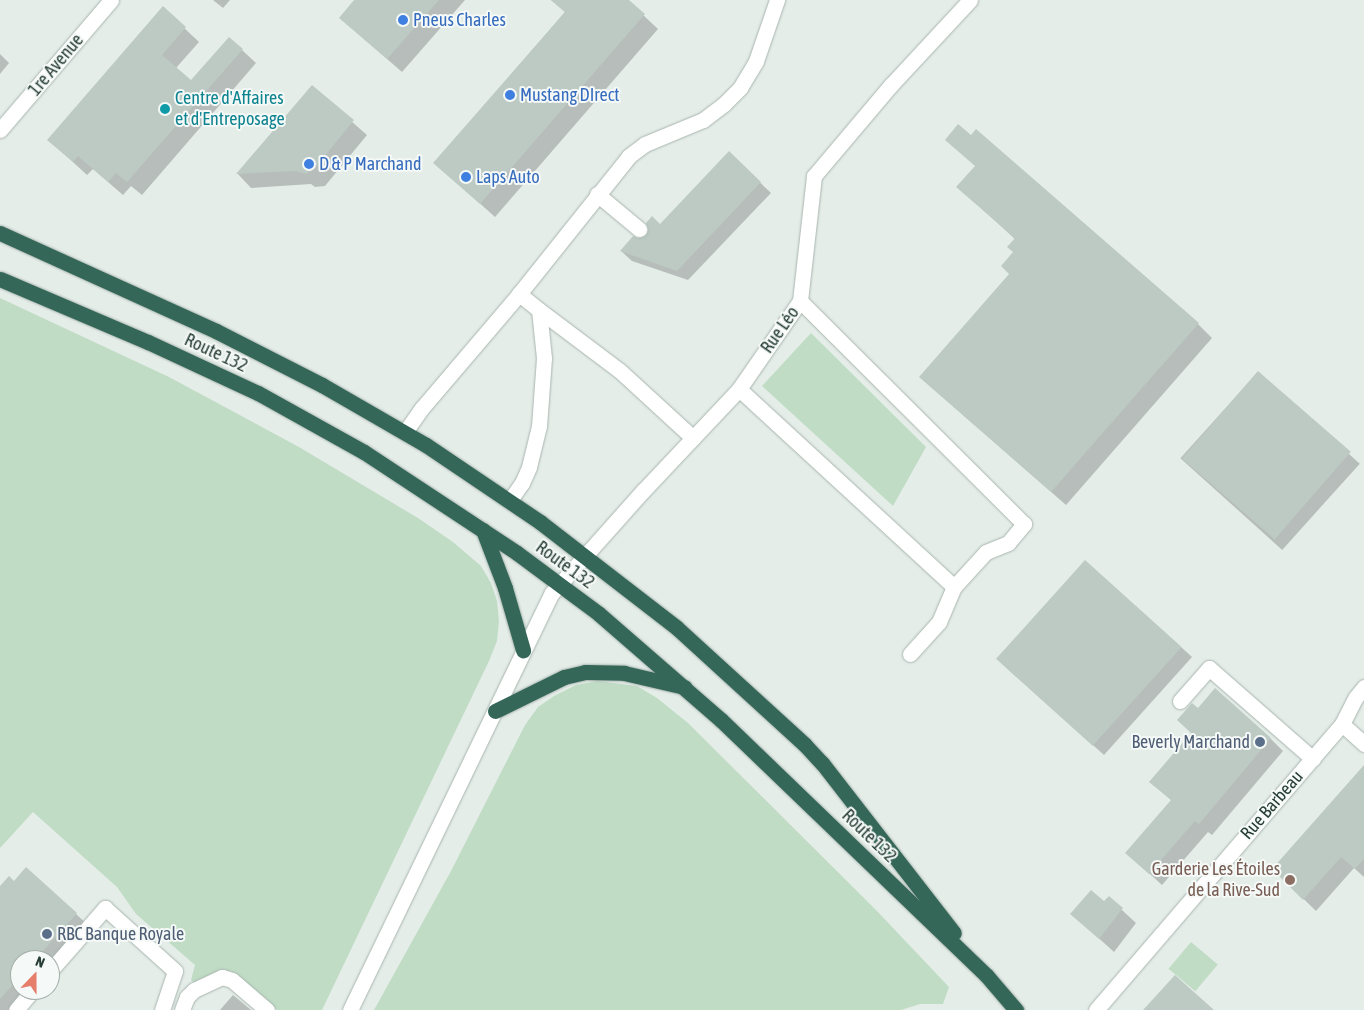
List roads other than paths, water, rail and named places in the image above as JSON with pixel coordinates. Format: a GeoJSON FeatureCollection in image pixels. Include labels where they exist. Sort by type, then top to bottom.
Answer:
{"type":"FeatureCollection","features":[{"type":"Feature","properties":{"kind":"highway","name":"Route 132"},"geometry":{"type":"LineString","coordinates":[[0,233],[106,280],[284,364],[405,432],[510,500],[585,555],[684,634],[789,729],[822,763],[987,976],[1016,1010]]}},
{"type":"Feature","properties":{"kind":"highway","name":"Route 132"},"geometry":{"type":"LineString","coordinates":[[0,279],[148,342],[258,393],[364,452],[483,530],[600,614],[685,688],[758,755],[987,976]]}},
{"type":"Feature","properties":{"kind":"highway"},"geometry":{"type":"LineString","coordinates":[[483,530],[505,588],[523,650]]}},
{"type":"Feature","properties":{"kind":"highway"},"geometry":{"type":"LineString","coordinates":[[495,711],[564,677],[585,672],[624,673],[685,688]]}},
{"type":"Feature","properties":{"kind":"street","name":"1re Avenue"},"geometry":{"type":"LineString","coordinates":[[0,130],[111,0]]}},
{"type":"Feature","properties":{"kind":"street"},"geometry":{"type":"LineString","coordinates":[[405,432],[422,408],[519,294],[629,156],[645,144],[703,120],[724,104],[740,88],[756,61],[778,0]]}},
{"type":"Feature","properties":{"kind":"street","name":"Rue Léo"},"geometry":{"type":"LineString","coordinates":[[350,1010],[523,650],[559,584],[739,389],[800,301],[814,176],[892,85],[970,0]]}},
{"type":"Feature","properties":{"kind":"street"},"geometry":{"type":"LineString","coordinates":[[597,194],[640,229]]}},
{"type":"Feature","properties":{"kind":"street"},"geometry":{"type":"LineString","coordinates":[[519,294],[620,371],[693,438]]}},
{"type":"Feature","properties":{"kind":"street"},"geometry":{"type":"LineString","coordinates":[[800,301],[1024,524],[1008,543],[986,552],[954,587],[939,622],[910,654]]}},
{"type":"Feature","properties":{"kind":"street"},"geometry":{"type":"LineString","coordinates":[[510,500],[522,483],[529,467],[539,426],[544,358],[539,310]]}},
{"type":"Feature","properties":{"kind":"street"},"geometry":{"type":"LineString","coordinates":[[739,389],[954,587]]}},
{"type":"Feature","properties":{"kind":"street"},"geometry":{"type":"LineString","coordinates":[[1180,701],[1210,668],[1313,759]]}},
{"type":"Feature","properties":{"kind":"street","name":"Rue Barbeau"},"geometry":{"type":"LineString","coordinates":[[1096,1010],[1313,759],[1342,724],[1356,697],[1364,687]]}},
{"type":"Feature","properties":{"kind":"street"},"geometry":{"type":"LineString","coordinates":[[1342,724],[1364,744]]}},
{"type":"Feature","properties":{"kind":"street"},"geometry":{"type":"LineString","coordinates":[[60,960],[105,908],[175,971],[162,1010]]}},
{"type":"Feature","properties":{"kind":"street"},"geometry":{"type":"LineString","coordinates":[[182,1010],[187,997],[194,990],[222,977],[232,980],[267,1010]]}},
{"type":"Feature","properties":{"kind":"street"},"geometry":{"type":"LineString","coordinates":[[16,1010],[25,1000]]}},
{"type":"Feature","properties":{"kind":"place","name":"Pneus Charles"},"geometry":{"type":"Point","coordinates":[403,20]}},
{"type":"Feature","properties":{"kind":"place","name":"Mustang DIrect"},"geometry":{"type":"Point","coordinates":[510,95]}},
{"type":"Feature","properties":{"kind":"place","name":"Centre d'Affaires et d'Entreposage"},"geometry":{"type":"Point","coordinates":[165,109]}},
{"type":"Feature","properties":{"kind":"place","name":"D & P Marchand"},"geometry":{"type":"Point","coordinates":[309,164]}},
{"type":"Feature","properties":{"kind":"place","name":"Laps Auto"},"geometry":{"type":"Point","coordinates":[466,177]}},
{"type":"Feature","properties":{"kind":"place","name":"Beverly Marchand"},"geometry":{"type":"Point","coordinates":[1260,742]}},
{"type":"Feature","properties":{"kind":"place","name":"Garderie Les Étoiles de la Rive-Sud"},"geometry":{"type":"Point","coordinates":[1290,880]}},
{"type":"Feature","properties":{"kind":"place","name":"RBC Banque Royale"},"geometry":{"type":"Point","coordinates":[47,934]}}]}
